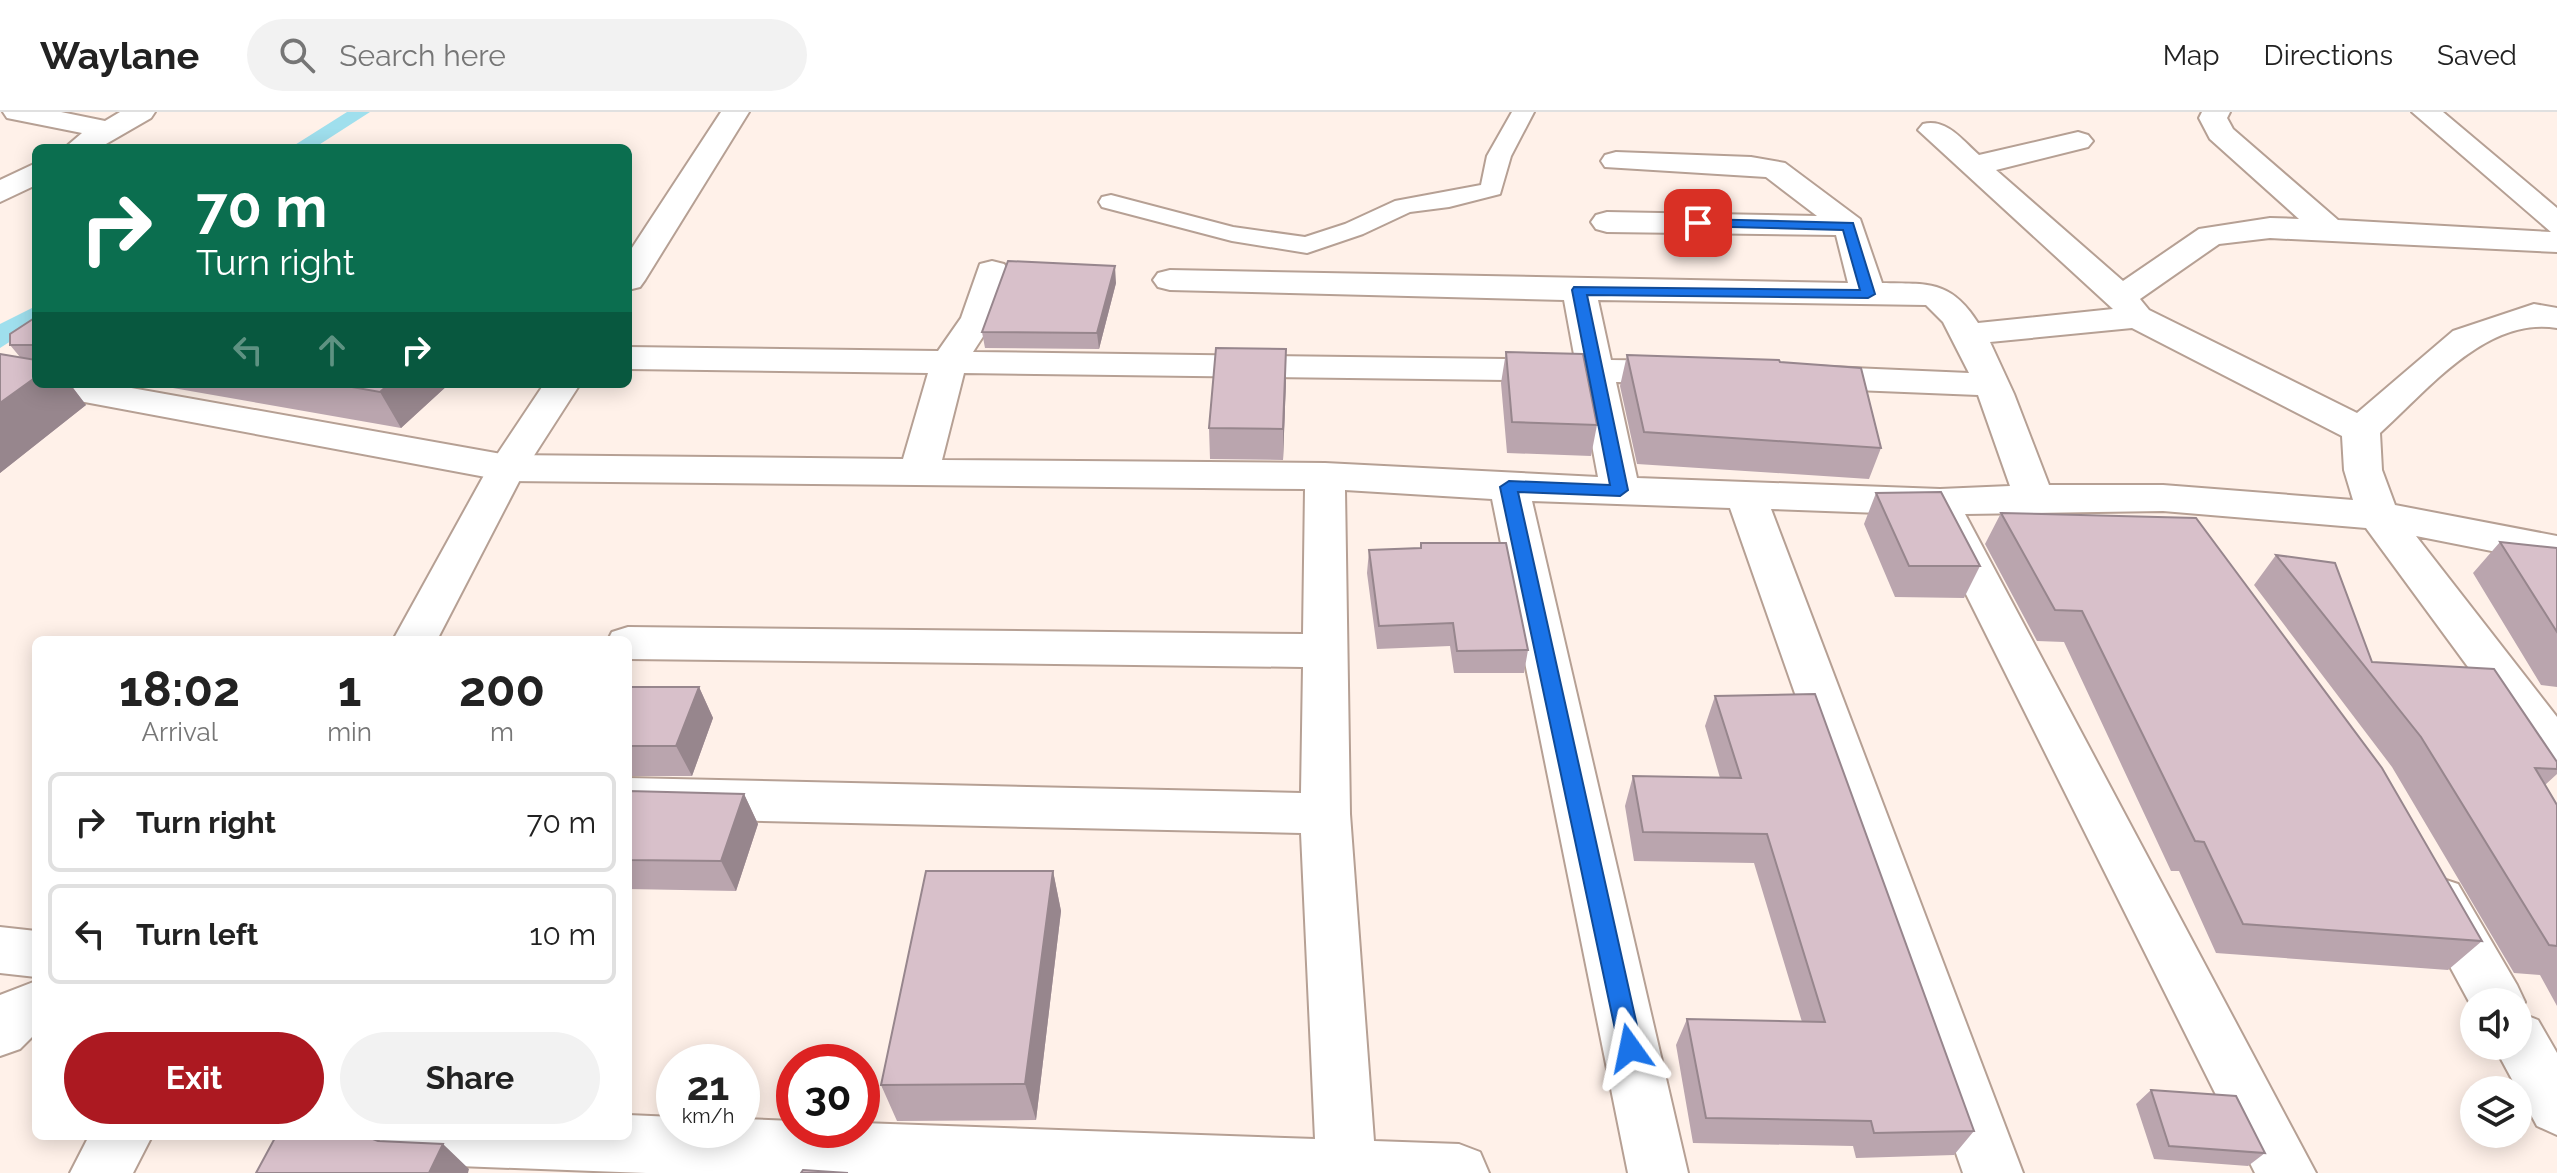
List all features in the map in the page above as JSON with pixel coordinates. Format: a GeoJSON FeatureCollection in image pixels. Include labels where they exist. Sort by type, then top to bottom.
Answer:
{"type":"FeatureCollection","features":[{"type":"Feature","properties":{"kind":"street"},"geometry":{"type":"LineString","coordinates":[[17,112],[109,130]]}},
{"type":"Feature","properties":{"kind":"street"},"geometry":{"type":"LineString","coordinates":[[85,144],[141,112]]}},
{"type":"Feature","properties":{"kind":"street"},"geometry":{"type":"LineString","coordinates":[[632,274],[735,112]]}},
{"type":"Feature","properties":{"kind":"street"},"geometry":{"type":"LineString","coordinates":[[2216,112],[2213,118],[2220,133],[2329,229]]}},
{"type":"Feature","properties":{"kind":"street"},"geometry":{"type":"LineString","coordinates":[[2426,112],[2557,224]]}},
{"type":"Feature","properties":{"kind":"street"},"geometry":{"type":"LineString","coordinates":[[1933,130],[2129,307],[2361,430]]}},
{"type":"Feature","properties":{"kind":"street"},"geometry":{"type":"LineString","coordinates":[[1973,166],[2078,141]]}},
{"type":"Feature","properties":{"kind":"street"},"geometry":{"type":"LineString","coordinates":[[1616,161],[1774,169],[1849,226],[1868,294]]}},
{"type":"Feature","properties":{"kind":"street"},"geometry":{"type":"LineString","coordinates":[[0,193],[32,174]]}},
{"type":"Feature","properties":{"kind":"street"},"geometry":{"type":"LineString","coordinates":[[1607,222],[1849,226]]}},
{"type":"Feature","properties":{"kind":"street"},"geometry":{"type":"LineString","coordinates":[[1968,334],[2129,307],[2210,236],[2270,228],[2329,229],[2557,242]]}},
{"type":"Feature","properties":{"kind":"street"},"geometry":{"type":"LineString","coordinates":[[919,473],[949,362],[978,318],[992,271]]}},
{"type":"Feature","properties":{"kind":"street"},"geometry":{"type":"LineString","coordinates":[[1170,280],[1579,290],[1927,294],[1946,303],[1968,334],[1991,385],[2034,499]]}},
{"type":"Feature","properties":{"kind":"street"},"geometry":{"type":"LineString","coordinates":[[1579,290],[1620,490]]}},
{"type":"Feature","properties":{"kind":"street"},"geometry":{"type":"LineString","coordinates":[[2361,430],[2465,338],[2534,314],[2557,318]]}},
{"type":"Feature","properties":{"kind":"street"},"geometry":{"type":"LineString","coordinates":[[632,358],[1593,369],[1721,374]]}},
{"type":"Feature","properties":{"kind":"street"},"geometry":{"type":"LineString","coordinates":[[1768,376],[1991,385]]}},
{"type":"Feature","properties":{"kind":"street"},"geometry":{"type":"LineString","coordinates":[[70,388],[507,468],[1325,476],[1509,487],[1940,502],[2163,498],[2378,515],[2552,541]]}},
{"type":"Feature","properties":{"kind":"street"},"geometry":{"type":"LineString","coordinates":[[417,636],[507,468],[559,388]]}},
{"type":"Feature","properties":{"kind":"street"},"geometry":{"type":"LineString","coordinates":[[2361,430],[2363,470],[2378,515],[2557,752]]}},
{"type":"Feature","properties":{"kind":"street"},"geometry":{"type":"LineString","coordinates":[[1325,476],[1325,814],[1346,1169]]}},
{"type":"Feature","properties":{"kind":"street"},"geometry":{"type":"LineString","coordinates":[[1509,487],[1658,1173]]}},
{"type":"Feature","properties":{"kind":"street"},"geometry":{"type":"LineString","coordinates":[[1746,496],[1993,1173]]}},
{"type":"Feature","properties":{"kind":"street"},"geometry":{"type":"LineString","coordinates":[[2163,498],[2199,548]]}},
{"type":"Feature","properties":{"kind":"street"},"geometry":{"type":"LineString","coordinates":[[1940,502],[2286,1173]]}},
{"type":"Feature","properties":{"kind":"street"},"geometry":{"type":"LineString","coordinates":[[632,643],[1325,651]]}},
{"type":"Feature","properties":{"kind":"street"},"geometry":{"type":"LineString","coordinates":[[632,798],[1325,814]]}},
{"type":"Feature","properties":{"kind":"street"},"geometry":{"type":"LineString","coordinates":[[2420,865],[2490,988]]}},
{"type":"Feature","properties":{"kind":"street"},"geometry":{"type":"LineString","coordinates":[[0,950],[32,954]]}},
{"type":"Feature","properties":{"kind":"street"},"geometry":{"type":"LineString","coordinates":[[0,1031],[22,1010],[32,1007]]}},
{"type":"Feature","properties":{"kind":"street"},"geometry":{"type":"LineString","coordinates":[[2530,1060],[2557,1107]]}},
{"type":"Feature","properties":{"kind":"street"},"geometry":{"type":"LineString","coordinates":[[100,1173],[121,1140]]}},
{"type":"Feature","properties":{"kind":"street"},"geometry":{"type":"LineString","coordinates":[[521,1140],[1459,1173]]}},
{"type":"Feature","properties":{"kind":"lane"},"geometry":{"type":"LineString","coordinates":[[1111,202],[1232,234],[1307,245],[1354,229],[1404,206],[1449,200],[1492,189],[1499,156],[1523,112]]}},
{"type":"Feature","properties":{"kind":"water"},"geometry":{"type":"Polygon","coordinates":[[[347,112],[370,112],[320,144],[296,144],[347,112]]]}},
{"type":"Feature","properties":{"kind":"water"},"geometry":{"type":"Polygon","coordinates":[[[32,308],[32,328],[0,348],[0,324],[32,308]]]}},
{"type":"Feature","properties":{"kind":"building"},"geometry":{"type":"Polygon","coordinates":[[[1008,261],[1115,266],[1097,333],[982,332],[1008,261]]]}},
{"type":"Feature","properties":{"kind":"building"},"geometry":{"type":"Polygon","coordinates":[[[32,320],[32,345],[10,345],[10,334],[32,320]]]}},
{"type":"Feature","properties":{"kind":"building"},"geometry":{"type":"Polygon","coordinates":[[[1216,348],[1286,349],[1283,429],[1209,428],[1216,348]]]}},
{"type":"Feature","properties":{"kind":"building"},"geometry":{"type":"Polygon","coordinates":[[[1506,352],[1583,354],[1597,425],[1512,422],[1506,352]]]}},
{"type":"Feature","properties":{"kind":"building"},"geometry":{"type":"Polygon","coordinates":[[[0,354],[32,359],[32,380],[0,403],[0,354]]]}},
{"type":"Feature","properties":{"kind":"building"},"geometry":{"type":"Polygon","coordinates":[[[1627,355],[1779,360],[1861,368],[1881,448],[1644,432],[1627,355]]]}},
{"type":"Feature","properties":{"kind":"building"},"geometry":{"type":"Polygon","coordinates":[[[358,388],[384,388],[380,392],[358,388]]]}},
{"type":"Feature","properties":{"kind":"building"},"geometry":{"type":"Polygon","coordinates":[[[1941,492],[1980,566],[1909,566],[1876,493],[1941,492]]]}},
{"type":"Feature","properties":{"kind":"building"},"geometry":{"type":"Polygon","coordinates":[[[2001,513],[2196,518],[2382,768],[2482,941],[2243,924],[2204,842],[2195,841],[2082,611],[2055,610],[2001,513]]]}},
{"type":"Feature","properties":{"kind":"building"},"geometry":{"type":"Polygon","coordinates":[[[2500,542],[2557,548],[2557,632],[2500,542]]]}},
{"type":"Feature","properties":{"kind":"building"},"geometry":{"type":"Polygon","coordinates":[[[1421,543],[1506,543],[1528,650],[1457,651],[1453,623],[1379,626],[1369,550],[1421,548],[1421,543]]]}},
{"type":"Feature","properties":{"kind":"building"},"geometry":{"type":"Polygon","coordinates":[[[2276,555],[2335,563],[2372,662],[2494,669],[2557,762],[2557,769],[2535,768],[2557,805],[2557,946],[2549,945],[2421,737],[2276,555]]]}},
{"type":"Feature","properties":{"kind":"building"},"geometry":{"type":"Polygon","coordinates":[[[632,687],[699,687],[676,746],[632,746],[632,687]]]}},
{"type":"Feature","properties":{"kind":"building"},"geometry":{"type":"Polygon","coordinates":[[[1815,694],[1974,1131],[1874,1133],[1871,1121],[1706,1118],[1687,1019],[1825,1022],[1767,834],[1643,832],[1633,776],[1741,778],[1715,696],[1815,694]]]}},
{"type":"Feature","properties":{"kind":"building"},"geometry":{"type":"Polygon","coordinates":[[[632,791],[744,794],[721,861],[632,860],[632,791]]]}},
{"type":"Feature","properties":{"kind":"building"},"geometry":{"type":"Polygon","coordinates":[[[926,871],[1053,871],[1025,1084],[881,1085],[926,871]]]}},
{"type":"Feature","properties":{"kind":"building"},"geometry":{"type":"Polygon","coordinates":[[[2151,1090],[2236,1096],[2265,1153],[2169,1146],[2151,1090]]]}},
{"type":"Feature","properties":{"kind":"building"},"geometry":{"type":"Polygon","coordinates":[[[274,1140],[375,1140],[443,1144],[429,1173],[256,1173],[274,1140]]]}},
{"type":"Feature","properties":{"kind":"building"},"geometry":{"type":"Polygon","coordinates":[[[803,1170],[848,1173],[801,1173],[803,1170]]]}},
{"type":"Feature","properties":{"kind":"route"},"geometry":{"type":"LineString","coordinates":[[1630,1048],[1509,487],[1620,490],[1579,290],[1868,294],[1849,226],[1698,223]]}}]}
